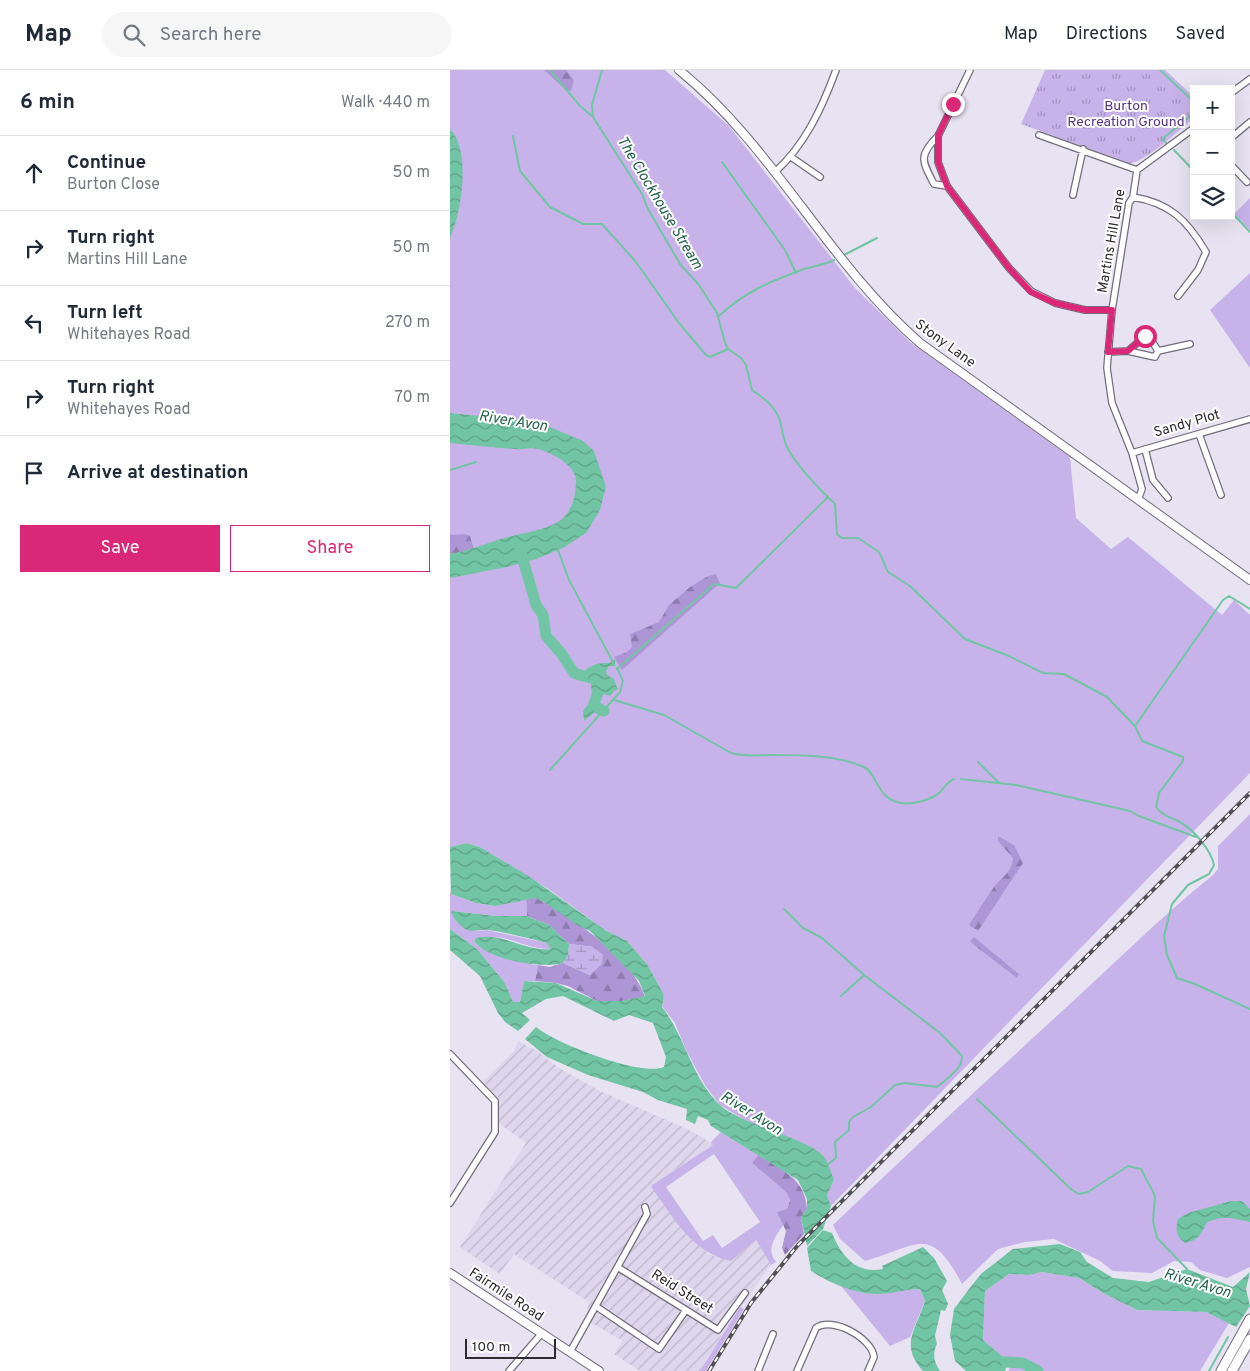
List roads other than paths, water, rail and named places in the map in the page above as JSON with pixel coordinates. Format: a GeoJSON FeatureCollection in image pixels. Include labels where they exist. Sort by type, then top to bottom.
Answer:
{"type":"FeatureCollection","features":[{"type":"Feature","properties":{"kind":"main road","name":"Stony Lane"},"geometry":{"type":"LineString","coordinates":[[679,70],[746,134],[841,260],[896,322],[920,343],[1250,580]]}},
{"type":"Feature","properties":{"kind":"main road","name":"Fairmile Road"},"geometry":{"type":"LineString","coordinates":[[450,1273],[599,1371]]}},
{"type":"Feature","properties":{"kind":"main road"},"geometry":{"type":"LineString","coordinates":[[1220,1371],[1250,1320]]}},
{"type":"Feature","properties":{"kind":"main road"},"geometry":{"type":"LineString","coordinates":[[1232,1371],[1250,1339]]}},
{"type":"Feature","properties":{"kind":"street"},"geometry":{"type":"LineString","coordinates":[[775,172],[791,157],[824,102],[836,70]]}},
{"type":"Feature","properties":{"kind":"street"},"geometry":{"type":"LineString","coordinates":[[947,186],[934,184],[924,164],[925,149],[938,136],[970,70]]}},
{"type":"Feature","properties":{"kind":"street"},"geometry":{"type":"LineString","coordinates":[[1235,90],[1250,79]]}},
{"type":"Feature","properties":{"kind":"street"},"geometry":{"type":"LineString","coordinates":[[1235,135],[1250,122]]}},
{"type":"Feature","properties":{"kind":"street"},"geometry":{"type":"LineString","coordinates":[[1039,135],[1083,149],[1137,170],[1191,130]]}},
{"type":"Feature","properties":{"kind":"street"},"geometry":{"type":"LineString","coordinates":[[938,136],[938,162],[947,186],[1009,268],[1031,292],[1055,303],[1085,310],[1112,310]]}},
{"type":"Feature","properties":{"kind":"street"},"geometry":{"type":"LineString","coordinates":[[1073,195],[1083,149]]}},
{"type":"Feature","properties":{"kind":"street"},"geometry":{"type":"LineString","coordinates":[[791,157],[820,177]]}},
{"type":"Feature","properties":{"kind":"street"},"geometry":{"type":"LineString","coordinates":[[1235,169],[1247,182]]}},
{"type":"Feature","properties":{"kind":"street","name":"Martins Hill Lane"},"geometry":{"type":"LineString","coordinates":[[1137,170],[1132,197],[1129,203],[1112,310],[1107,368],[1112,404],[1132,453],[1142,489],[1138,500]]}},
{"type":"Feature","properties":{"kind":"street"},"geometry":{"type":"LineString","coordinates":[[1132,197],[1155,200],[1174,212],[1192,229],[1206,252],[1198,270],[1178,296]]}},
{"type":"Feature","properties":{"kind":"street"},"geometry":{"type":"LineString","coordinates":[[1128,351],[1145,336],[1152,341],[1158,351]]}},
{"type":"Feature","properties":{"kind":"street"},"geometry":{"type":"LineString","coordinates":[[1158,351],[1190,344]]}},
{"type":"Feature","properties":{"kind":"street"},"geometry":{"type":"LineString","coordinates":[[1108,352],[1128,351],[1155,357],[1158,351]]}},
{"type":"Feature","properties":{"kind":"street","name":"Sandy Plot"},"geometry":{"type":"LineString","coordinates":[[1132,453],[1250,419]]}},
{"type":"Feature","properties":{"kind":"street"},"geometry":{"type":"LineString","coordinates":[[1199,434],[1221,495]]}},
{"type":"Feature","properties":{"kind":"street"},"geometry":{"type":"LineString","coordinates":[[1145,449],[1154,480],[1168,498]]}},
{"type":"Feature","properties":{"kind":"street"},"geometry":{"type":"LineString","coordinates":[[450,1054],[496,1101],[494,1132],[450,1203]]}},
{"type":"Feature","properties":{"kind":"street"},"geometry":{"type":"LineString","coordinates":[[570,1352],[619,1268],[647,1214],[645,1207]]}},
{"type":"Feature","properties":{"kind":"street","name":"Reid Street"},"geometry":{"type":"LineString","coordinates":[[619,1268],[718,1330],[745,1293]]}},
{"type":"Feature","properties":{"kind":"street"},"geometry":{"type":"LineString","coordinates":[[597,1307],[659,1349],[686,1310]]}},
{"type":"Feature","properties":{"kind":"street"},"geometry":{"type":"LineString","coordinates":[[797,1371],[816,1328],[826,1324],[845,1329],[857,1335],[869,1345],[874,1356],[868,1371]]}},
{"type":"Feature","properties":{"kind":"street"},"geometry":{"type":"LineString","coordinates":[[509,1371],[542,1333]]}},
{"type":"Feature","properties":{"kind":"street"},"geometry":{"type":"LineString","coordinates":[[758,1371],[773,1334]]}},
{"type":"Feature","properties":{"kind":"water"},"geometry":{"type":"Polygon","coordinates":[[[450,129],[457,138],[461,151],[462,182],[458,213],[450,238],[450,129]]]}},
{"type":"Feature","properties":{"kind":"water"},"geometry":{"type":"Polygon","coordinates":[[[450,413],[538,422],[583,441],[594,451],[606,487],[600,510],[586,533],[563,548],[536,559],[507,567],[450,578],[450,554],[541,529],[562,519],[569,510],[574,498],[576,481],[575,475],[568,465],[550,453],[538,449],[507,449],[450,443],[450,413]]]}},
{"type":"Feature","properties":{"kind":"water"},"geometry":{"type":"Polygon","coordinates":[[[615,659],[615,666],[609,666],[606,671],[607,675],[614,679],[618,690],[615,690],[610,696],[604,694],[597,701],[600,708],[584,721],[583,711],[592,699],[591,684],[575,678],[569,669],[572,668],[581,674],[591,666],[610,663],[615,659]]]}},
{"type":"Feature","properties":{"kind":"water"},"geometry":{"type":"Polygon","coordinates":[[[467,843],[480,847],[530,877],[605,930],[627,941],[647,964],[664,995],[662,1007],[670,1018],[695,1070],[710,1095],[731,1113],[792,1138],[818,1151],[825,1158],[834,1180],[827,1195],[831,1206],[823,1229],[807,1246],[801,1217],[807,1209],[807,1199],[798,1180],[711,1126],[708,1120],[698,1116],[695,1124],[686,1120],[687,1109],[658,1100],[643,1092],[588,1075],[547,1057],[525,1039],[536,1027],[546,1034],[598,1057],[618,1063],[653,1069],[664,1067],[666,1057],[653,1023],[629,1015],[614,1021],[563,996],[546,999],[522,1013],[530,1020],[518,1031],[505,1022],[498,1013],[480,976],[450,950],[450,929],[477,949],[505,983],[513,1002],[520,1002],[524,981],[556,983],[597,1001],[621,1001],[645,996],[639,981],[590,931],[577,925],[544,902],[535,898],[495,906],[476,903],[451,894],[450,847],[467,843]]]}},
{"type":"Feature","properties":{"kind":"water"},"geometry":{"type":"Polygon","coordinates":[[[451,911],[496,916],[527,916],[549,925],[569,944],[568,955],[563,963],[554,965],[529,964],[502,958],[481,948],[474,941],[476,938],[496,938],[533,948],[551,949],[547,943],[518,936],[489,930],[474,931],[465,929],[458,923],[451,911]]]}},
{"type":"Feature","properties":{"kind":"water"},"geometry":{"type":"Polygon","coordinates":[[[1231,1201],[1242,1201],[1250,1209],[1250,1222],[1220,1218],[1207,1222],[1201,1233],[1194,1240],[1185,1243],[1180,1238],[1177,1230],[1178,1219],[1188,1213],[1231,1201]]]}},
{"type":"Feature","properties":{"kind":"water"},"geometry":{"type":"Polygon","coordinates":[[[823,1230],[832,1233],[840,1249],[851,1262],[865,1269],[883,1269],[882,1266],[923,1247],[934,1258],[947,1281],[942,1290],[948,1304],[945,1311],[941,1310],[935,1336],[937,1344],[934,1358],[940,1371],[923,1371],[912,1353],[911,1345],[914,1329],[925,1301],[920,1289],[869,1294],[834,1284],[811,1271],[807,1248],[823,1230]]]}},
{"type":"Feature","properties":{"kind":"water"},"geometry":{"type":"Polygon","coordinates":[[[1060,1244],[1080,1252],[1087,1262],[1113,1278],[1149,1282],[1187,1269],[1233,1287],[1250,1272],[1246,1289],[1250,1306],[1236,1327],[1206,1312],[1137,1310],[1103,1293],[1079,1278],[1042,1272],[1028,1275],[1009,1274],[985,1291],[983,1340],[1002,1356],[1015,1359],[1024,1365],[1007,1365],[1005,1371],[966,1371],[955,1361],[950,1335],[954,1309],[982,1273],[1013,1249],[1060,1244]]]}},
{"type":"Feature","properties":{"kind":"waterway"},"geometry":{"type":"LineString","coordinates":[[550,70],[580,106],[592,116]]}},
{"type":"Feature","properties":{"kind":"waterway","name":"The Clockhouse Stream"},"geometry":{"type":"LineString","coordinates":[[602,70],[592,105],[593,117],[642,194],[648,209],[680,264],[699,285],[717,313],[725,343],[728,349],[741,358],[746,365],[752,390],[776,411],[789,451],[810,479],[835,504],[837,534],[842,538],[858,538],[879,552],[888,572],[910,586],[965,639],[1009,656],[1043,673],[1064,674],[1107,697],[1135,726],[1142,741],[1183,757],[1183,761],[1159,793],[1156,807],[1164,815],[1180,822],[1196,835],[1206,847],[1214,865],[1209,874],[1188,885],[1172,904],[1164,936],[1167,955],[1177,978],[1195,984],[1250,1009]]}},
{"type":"Feature","properties":{"kind":"waterway"},"geometry":{"type":"LineString","coordinates":[[1160,70],[1190,98]]}},
{"type":"Feature","properties":{"kind":"waterway"},"geometry":{"type":"LineString","coordinates":[[1166,143],[1162,139],[1190,116]]}},
{"type":"Feature","properties":{"kind":"waterway"},"geometry":{"type":"LineString","coordinates":[[513,136],[520,171],[550,207],[583,224],[602,224],[636,262],[679,323],[706,355],[710,357],[728,349]]}},
{"type":"Feature","properties":{"kind":"waterway"},"geometry":{"type":"LineString","coordinates":[[1174,150],[1190,167]]}},
{"type":"Feature","properties":{"kind":"waterway"},"geometry":{"type":"LineString","coordinates":[[722,162],[785,250],[796,273]]}},
{"type":"Feature","properties":{"kind":"waterway"},"geometry":{"type":"LineString","coordinates":[[1235,216],[1250,232]]}},
{"type":"Feature","properties":{"kind":"waterway"},"geometry":{"type":"LineString","coordinates":[[844,255],[877,238]]}},
{"type":"Feature","properties":{"kind":"waterway"},"geometry":{"type":"LineString","coordinates":[[719,316],[758,288],[804,269],[834,260]]}},
{"type":"Feature","properties":{"kind":"waterway"},"geometry":{"type":"LineString","coordinates":[[450,470],[476,462]]}},
{"type":"Feature","properties":{"kind":"waterway"},"geometry":{"type":"LineString","coordinates":[[617,669],[714,584],[736,588],[828,497]]}},
{"type":"Feature","properties":{"kind":"waterway","name":"River Avon"},"geometry":{"type":"LineString","coordinates":[[520,549],[536,605],[543,615],[546,636],[561,653],[574,673],[583,676]]}},
{"type":"Feature","properties":{"kind":"waterway"},"geometry":{"type":"LineString","coordinates":[[558,550],[569,580],[614,664]]}},
{"type":"Feature","properties":{"kind":"waterway"},"geometry":{"type":"LineString","coordinates":[[1135,726],[1223,600],[1229,596],[1250,609]]}},
{"type":"Feature","properties":{"kind":"waterway"},"geometry":{"type":"LineString","coordinates":[[550,770],[620,692],[623,681],[617,668]]}},
{"type":"Feature","properties":{"kind":"waterway","name":"River Avon"},"geometry":{"type":"LineString","coordinates":[[597,696],[594,703],[596,707],[604,711]]}},
{"type":"Feature","properties":{"kind":"waterway"},"geometry":{"type":"LineString","coordinates":[[614,700],[664,715],[731,753],[819,756],[853,763],[869,770],[882,792],[893,801],[901,803],[916,803],[927,800],[940,792],[954,779]]}},
{"type":"Feature","properties":{"kind":"waterway"},"geometry":{"type":"LineString","coordinates":[[978,762],[999,783]]}},
{"type":"Feature","properties":{"kind":"waterway"},"geometry":{"type":"LineString","coordinates":[[961,779],[1016,785],[1130,811],[1196,837]]}},
{"type":"Feature","properties":{"kind":"waterway"},"geometry":{"type":"LineString","coordinates":[[784,909],[803,928],[822,938],[864,975],[940,1033],[962,1056],[962,1061],[957,1069],[937,1087],[905,1083],[895,1085],[871,1107],[853,1117],[849,1122],[849,1130],[835,1142],[836,1158],[827,1165]]}},
{"type":"Feature","properties":{"kind":"waterway"},"geometry":{"type":"LineString","coordinates":[[841,996],[864,975]]}},
{"type":"Feature","properties":{"kind":"waterway"},"geometry":{"type":"LineString","coordinates":[[977,1099],[1072,1190],[1079,1194],[1088,1192],[1128,1166],[1141,1169],[1155,1196],[1153,1221],[1157,1238],[1187,1269]]}},
{"type":"Feature","properties":{"kind":"waterway"},"geometry":{"type":"LineString","coordinates":[[1209,1371],[1228,1337]]}},
{"type":"Feature","properties":{"kind":"waterway"},"geometry":{"type":"LineString","coordinates":[[1006,1362],[1023,1363],[1038,1371]]}},
{"type":"Feature","properties":{"kind":"railway"},"geometry":{"type":"LineString","coordinates":[[709,1371],[751,1303],[798,1245],[1250,793]]}},
{"type":"Feature","properties":{"kind":"park label","name":"Burton Recreation Ground"},"geometry":{"type":"Point","coordinates":[1126,114]}}]}
